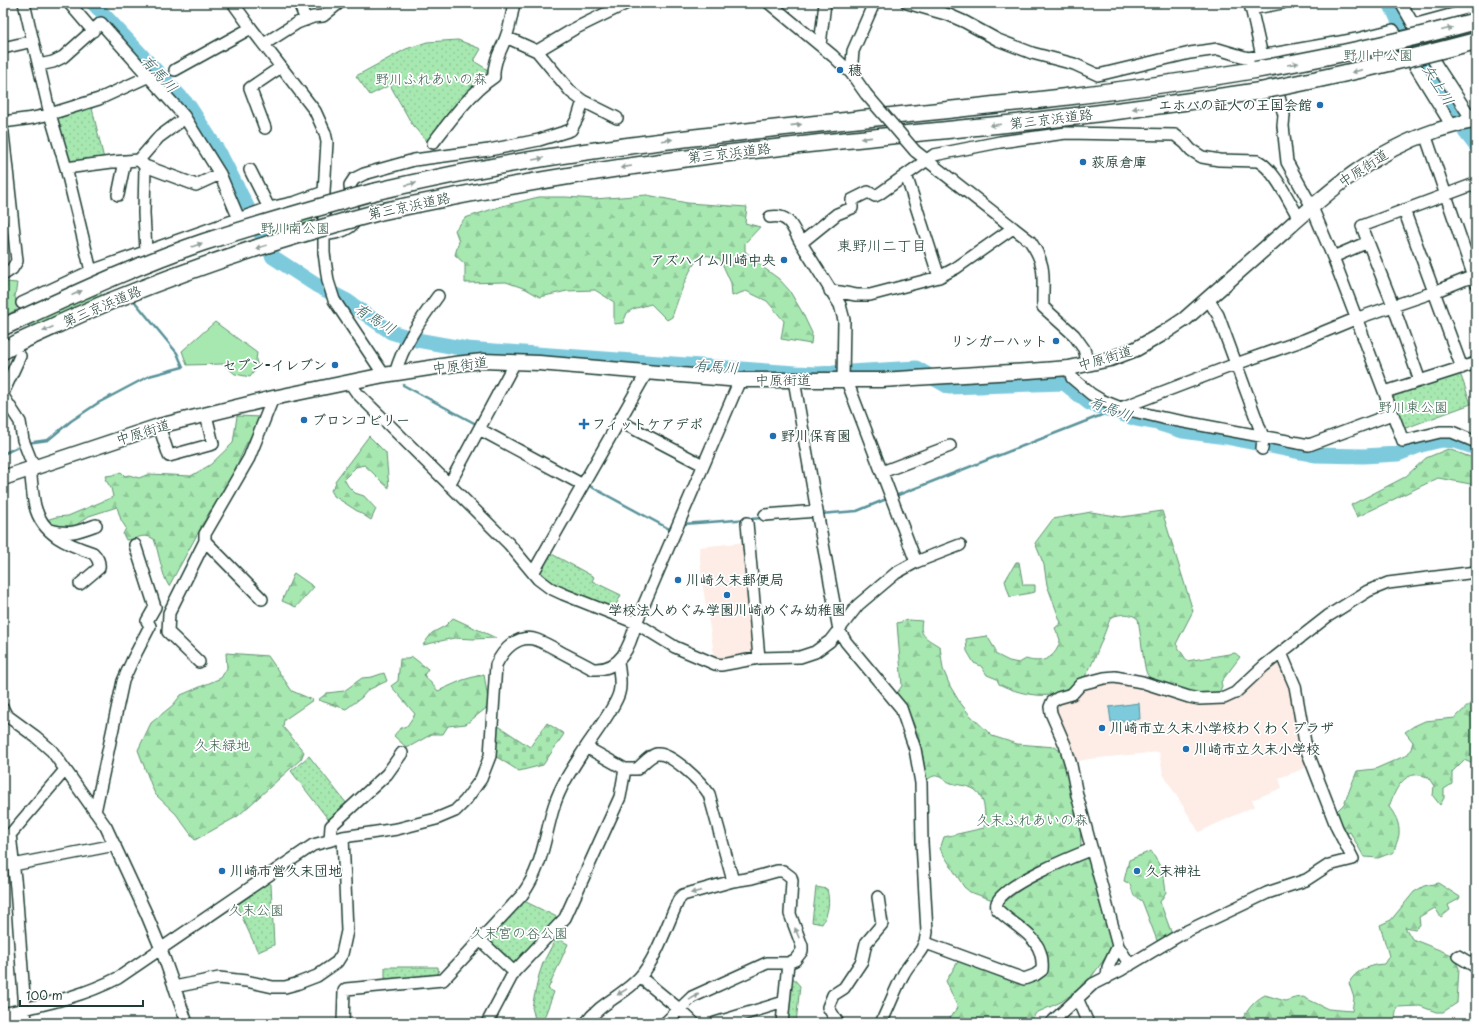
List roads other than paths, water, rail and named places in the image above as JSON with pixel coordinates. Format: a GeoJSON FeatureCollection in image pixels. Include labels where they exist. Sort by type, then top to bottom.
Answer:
{"type":"FeatureCollection","features":[{"type":"Feature","properties":{"kind":"highway","name":"第三京浜道路"},"geometry":{"type":"LineString","coordinates":[[9,324],[112,278],[203,242],[373,192],[429,179],[542,158],[659,141],[789,126],[1066,98],[1186,82],[1323,58],[1407,40],[1476,21]]}},
{"type":"Feature","properties":{"kind":"highway","name":"第三京浜道路"},"geometry":{"type":"LineString","coordinates":[[3,351],[19,349],[114,299],[192,269],[318,228],[429,201],[544,180],[662,162],[801,145],[1109,112],[1260,91],[1328,78],[1413,58],[1476,41]]}},
{"type":"Feature","properties":{"kind":"main road","name":"中原街道"},"geometry":{"type":"LineString","coordinates":[[3,478],[159,426],[273,398],[390,375],[483,361],[515,362],[740,380],[794,380],[844,376],[881,380],[1069,368],[1110,359],[1136,349],[1164,334],[1185,319],[1312,205],[1370,161],[1425,134],[1475,121]]}},
{"type":"Feature","properties":{"kind":"street"},"geometry":{"type":"LineString","coordinates":[[24,3],[50,114],[66,168],[91,271]]}},
{"type":"Feature","properties":{"kind":"street"},"geometry":{"type":"LineString","coordinates":[[69,3],[93,31]]}},
{"type":"Feature","properties":{"kind":"street"},"geometry":{"type":"LineString","coordinates":[[233,3],[250,28],[315,111],[325,133],[327,142],[324,192],[324,253],[328,282],[334,300],[390,375],[413,331],[438,296]]}},
{"type":"Feature","properties":{"kind":"street"},"geometry":{"type":"LineString","coordinates":[[299,3],[306,20]]}},
{"type":"Feature","properties":{"kind":"street"},"geometry":{"type":"LineString","coordinates":[[264,44],[297,23],[323,16],[339,3]]}},
{"type":"Feature","properties":{"kind":"street"},"geometry":{"type":"LineString","coordinates":[[433,143],[453,118],[484,84],[494,77],[493,73],[497,55],[506,37],[514,3]]}},
{"type":"Feature","properties":{"kind":"street"},"geometry":{"type":"LineString","coordinates":[[537,50],[574,29],[627,3]]}},
{"type":"Feature","properties":{"kind":"street"},"geometry":{"type":"LineString","coordinates":[[769,3],[851,73],[866,94],[915,151],[1030,241],[1038,253],[1044,267],[1043,307],[1074,335],[1084,348],[1088,364]]}},
{"type":"Feature","properties":{"kind":"street"},"geometry":{"type":"LineString","coordinates":[[820,45],[824,3]]}},
{"type":"Feature","properties":{"kind":"street"},"geometry":{"type":"LineString","coordinates":[[851,73],[853,51],[874,3]]}},
{"type":"Feature","properties":{"kind":"street"},"geometry":{"type":"LineString","coordinates":[[907,3],[949,15],[998,40],[1032,53],[1074,64],[1098,74],[1190,53],[1218,49],[1248,58],[1393,30],[1452,126]]}},
{"type":"Feature","properties":{"kind":"street"},"geometry":{"type":"LineString","coordinates":[[1262,56],[1251,6],[1282,3]]}},
{"type":"Feature","properties":{"kind":"street"},"geometry":{"type":"LineString","coordinates":[[1401,3],[1437,66],[1475,121]]}},
{"type":"Feature","properties":{"kind":"street"},"geometry":{"type":"LineString","coordinates":[[1413,25],[1476,8]]}},
{"type":"Feature","properties":{"kind":"street"},"geometry":{"type":"LineString","coordinates":[[39,65],[53,62],[63,57],[101,23],[185,118],[220,174],[239,219]]}},
{"type":"Feature","properties":{"kind":"street"},"geometry":{"type":"LineString","coordinates":[[175,70],[250,28]]}},
{"type":"Feature","properties":{"kind":"street"},"geometry":{"type":"LineString","coordinates":[[506,37],[537,50],[571,92],[583,101],[617,118]]}},
{"type":"Feature","properties":{"kind":"street"},"geometry":{"type":"LineString","coordinates":[[3,48],[33,41]]}},
{"type":"Feature","properties":{"kind":"street"},"geometry":{"type":"LineString","coordinates":[[265,128],[250,88],[281,67]]}},
{"type":"Feature","properties":{"kind":"street"},"geometry":{"type":"LineString","coordinates":[[3,122],[50,114],[99,99],[145,78],[148,75]]}},
{"type":"Feature","properties":{"kind":"street"},"geometry":{"type":"LineString","coordinates":[[1279,96],[1284,115],[1282,126],[1287,162],[1312,205],[1403,441],[1440,432],[1452,432],[1476,442]]}},
{"type":"Feature","properties":{"kind":"street"},"geometry":{"type":"LineString","coordinates":[[324,235],[342,232],[352,224],[350,185],[354,179],[364,174],[414,160],[489,150],[539,140],[571,130],[578,117],[583,101]]}},
{"type":"Feature","properties":{"kind":"street"},"geometry":{"type":"LineString","coordinates":[[146,251],[142,163],[160,137],[185,118]]}},
{"type":"Feature","properties":{"kind":"street"},"geometry":{"type":"LineString","coordinates":[[801,243],[837,214],[852,208],[852,200],[868,192],[875,196],[934,155],[1000,142],[1066,132],[1175,135],[1185,142],[1191,150],[1202,157],[1219,160],[1258,162],[1264,164],[1299,218]]}},
{"type":"Feature","properties":{"kind":"street"},"geometry":{"type":"LineString","coordinates":[[3,133],[6,195],[17,261],[12,269],[3,276]]}},
{"type":"Feature","properties":{"kind":"street"},"geometry":{"type":"LineString","coordinates":[[1121,408],[1304,340],[1355,318],[1475,278],[1425,134]]}},
{"type":"Feature","properties":{"kind":"street"},"geometry":{"type":"LineString","coordinates":[[66,168],[125,161],[142,163],[196,185],[220,174]]}},
{"type":"Feature","properties":{"kind":"street"},"geometry":{"type":"LineString","coordinates":[[118,195],[125,161]]}},
{"type":"Feature","properties":{"kind":"street"},"geometry":{"type":"LineString","coordinates":[[250,170],[269,208]]}},
{"type":"Feature","properties":{"kind":"street"},"geometry":{"type":"LineString","coordinates":[[906,175],[939,277]]}},
{"type":"Feature","properties":{"kind":"street"},"geometry":{"type":"LineString","coordinates":[[1420,381],[1393,305],[1362,226],[1472,185],[1476,188]]}},
{"type":"Feature","properties":{"kind":"street"},"geometry":{"type":"LineString","coordinates":[[22,303],[91,271],[269,208],[296,202],[324,192]]}},
{"type":"Feature","properties":{"kind":"street"},"geometry":{"type":"LineString","coordinates":[[1404,210],[1462,368]]}},
{"type":"Feature","properties":{"kind":"street"},"geometry":{"type":"LineString","coordinates":[[770,217],[779,216],[787,219],[830,292],[840,305],[844,320],[844,376],[916,562]]}},
{"type":"Feature","properties":{"kind":"street"},"geometry":{"type":"LineString","coordinates":[[830,292],[870,295],[939,277],[956,268],[1013,228]]}},
{"type":"Feature","properties":{"kind":"street"},"geometry":{"type":"LineString","coordinates":[[1333,257],[1368,242]]}},
{"type":"Feature","properties":{"kind":"street"},"geometry":{"type":"LineString","coordinates":[[1208,299],[1218,315],[1263,442]]}},
{"type":"Feature","properties":{"kind":"street"},"geometry":{"type":"LineString","coordinates":[[3,393],[19,349]]}},
{"type":"Feature","properties":{"kind":"street"},"geometry":{"type":"LineString","coordinates":[[449,485],[515,362]]}},
{"type":"Feature","properties":{"kind":"street"},"geometry":{"type":"LineString","coordinates":[[1385,392],[1476,363]]}},
{"type":"Feature","properties":{"kind":"street"},"geometry":{"type":"LineString","coordinates":[[1069,368],[1072,378],[1091,394],[1101,400],[1121,408],[1263,442],[1309,445],[1392,414]]}},
{"type":"Feature","properties":{"kind":"street"},"geometry":{"type":"LineString","coordinates":[[534,573],[647,372]]}},
{"type":"Feature","properties":{"kind":"street"},"geometry":{"type":"LineString","coordinates":[[3,1014],[71,998],[102,987],[118,978],[313,845],[343,837],[397,829],[436,819],[455,811],[481,779],[490,756],[496,665],[500,657],[514,643],[522,640],[536,639],[593,669],[602,669],[618,662],[630,643],[636,624],[740,380]]}},
{"type":"Feature","properties":{"kind":"street"},"geometry":{"type":"LineString","coordinates":[[794,380],[839,630],[846,642],[901,708],[915,749],[921,783],[922,842],[927,932],[926,943],[904,973],[881,1023]]}},
{"type":"Feature","properties":{"kind":"street"},"geometry":{"type":"LineString","coordinates":[[350,383],[357,393],[509,544],[538,579],[550,588],[636,624],[675,647],[715,664],[759,658],[800,657],[815,652],[830,641],[858,604],[896,573],[916,562],[960,545]]}},
{"type":"Feature","properties":{"kind":"street"},"geometry":{"type":"LineString","coordinates":[[3,396],[20,422],[23,440],[32,468],[35,507],[40,519],[56,538],[93,553],[97,557],[99,568],[80,584]]}},
{"type":"Feature","properties":{"kind":"street"},"geometry":{"type":"LineString","coordinates":[[199,662],[168,632],[169,613],[205,542],[205,534],[249,458],[273,398]]}},
{"type":"Feature","properties":{"kind":"street"},"geometry":{"type":"LineString","coordinates":[[159,426],[169,456],[213,444],[206,415]]}},
{"type":"Feature","properties":{"kind":"street"},"geometry":{"type":"LineString","coordinates":[[619,421],[703,465]]}},
{"type":"Feature","properties":{"kind":"street"},"geometry":{"type":"LineString","coordinates":[[479,429],[583,486]]}},
{"type":"Feature","properties":{"kind":"street"},"geometry":{"type":"LineString","coordinates":[[882,472],[950,446]]}},
{"type":"Feature","properties":{"kind":"street"},"geometry":{"type":"LineString","coordinates":[[765,515],[817,512]]}},
{"type":"Feature","properties":{"kind":"street"},"geometry":{"type":"LineString","coordinates":[[746,523],[759,658]]}},
{"type":"Feature","properties":{"kind":"street"},"geometry":{"type":"LineString","coordinates":[[49,530],[63,534],[96,526]]}},
{"type":"Feature","properties":{"kind":"street"},"geometry":{"type":"LineString","coordinates":[[205,542],[262,599]]}},
{"type":"Feature","properties":{"kind":"street"},"geometry":{"type":"LineString","coordinates":[[95,812],[123,681],[150,626],[147,621],[155,607],[135,545]]}},
{"type":"Feature","properties":{"kind":"street"},"geometry":{"type":"LineString","coordinates":[[1130,965],[1118,946],[1065,745],[1051,713],[1050,707],[1052,702],[1058,698],[1072,694],[1081,684],[1115,676],[1142,682],[1189,697],[1199,699],[1224,698],[1235,693],[1281,653],[1328,616],[1368,591],[1388,583],[1476,572]]}},
{"type":"Feature","properties":{"kind":"street"},"geometry":{"type":"LineString","coordinates":[[1051,1023],[1093,984],[1130,965],[1183,933],[1266,893],[1306,880],[1329,864],[1353,859],[1338,828],[1306,748],[1295,686],[1281,653]]}},
{"type":"Feature","properties":{"kind":"street"},"geometry":{"type":"LineString","coordinates":[[343,1023],[344,991],[346,989],[443,980],[481,941],[528,887],[540,863],[554,806],[566,779],[610,710],[619,693],[620,679],[618,662]]}},
{"type":"Feature","properties":{"kind":"street"},"geometry":{"type":"LineString","coordinates":[[4,714],[36,737],[52,751],[106,827],[161,949],[187,1023]]}},
{"type":"Feature","properties":{"kind":"street"},"geometry":{"type":"LineString","coordinates":[[586,747],[625,769],[637,769],[652,756],[658,754],[665,755],[694,775],[704,785],[709,794],[733,881]]}},
{"type":"Feature","properties":{"kind":"street"},"geometry":{"type":"LineString","coordinates":[[330,840],[331,826],[387,774],[402,753]]}},
{"type":"Feature","properties":{"kind":"street"},"geometry":{"type":"LineString","coordinates":[[486,1023],[514,972],[565,918],[620,797],[625,769]]}},
{"type":"Feature","properties":{"kind":"street"},"geometry":{"type":"LineString","coordinates":[[26,1023],[13,864],[6,838],[65,770]]}},
{"type":"Feature","properties":{"kind":"street"},"geometry":{"type":"LineString","coordinates":[[174,987],[219,978],[285,987],[317,976],[338,962],[342,954],[347,931],[343,837]]}},
{"type":"Feature","properties":{"kind":"street"},"geometry":{"type":"LineString","coordinates":[[13,864],[114,845]]}},
{"type":"Feature","properties":{"kind":"street"},"geometry":{"type":"LineString","coordinates":[[926,943],[1024,979],[1035,975],[1042,970],[1043,961],[1039,950],[1031,937],[997,909],[997,903],[1001,896],[1037,873],[1092,848]]}},
{"type":"Feature","properties":{"kind":"street"},"geometry":{"type":"LineString","coordinates":[[586,1023],[600,1008],[630,987],[640,977],[649,965],[679,899],[683,896],[733,881],[752,878],[777,871],[783,871],[791,877],[790,914],[802,946],[800,956],[795,960],[788,962],[767,963],[692,997],[665,1023]]}},
{"type":"Feature","properties":{"kind":"street"},"geometry":{"type":"LineString","coordinates":[[838,1023],[828,1007],[833,995],[844,988],[862,961],[866,943],[882,924],[878,897]]}},
{"type":"Feature","properties":{"kind":"street"},"geometry":{"type":"LineString","coordinates":[[481,941],[514,972]]}},
{"type":"Feature","properties":{"kind":"street"},"geometry":{"type":"LineString","coordinates":[[1107,978],[1108,967],[1118,946]]}},
{"type":"Feature","properties":{"kind":"street"},"geometry":{"type":"LineString","coordinates":[[1458,956],[1476,967]]}},
{"type":"Feature","properties":{"kind":"street"},"geometry":{"type":"LineString","coordinates":[[782,1023],[788,962]]}},
{"type":"Feature","properties":{"kind":"street"},"geometry":{"type":"LineString","coordinates":[[640,977],[694,1023]]}},
{"type":"Feature","properties":{"kind":"street"},"geometry":{"type":"LineString","coordinates":[[1077,998],[1088,1023]]}},
{"type":"Feature","properties":{"kind":"street"},"geometry":{"type":"LineString","coordinates":[[715,1023],[784,1002]]}},
{"type":"Feature","properties":{"kind":"water"},"geometry":{"type":"Polygon","coordinates":[[[1139,703],[1140,719],[1111,722],[1109,707],[1139,703]]]}},
{"type":"Feature","properties":{"kind":"waterway","name":"有馬川"},"geometry":{"type":"LineString","coordinates":[[93,3],[189,106],[220,154],[273,257],[316,285],[347,301],[391,332],[417,340],[467,349],[796,373],[817,374],[916,368],[949,387],[1064,383],[1089,403],[1136,419],[1157,423],[1183,431],[1226,437],[1315,455],[1363,456],[1398,454],[1421,445],[1441,440],[1455,441],[1476,448]]}},
{"type":"Feature","properties":{"kind":"waterway","name":"矢上川"},"geometry":{"type":"LineString","coordinates":[[1390,3],[1402,28],[1466,133],[1476,146]]}},
{"type":"Feature","properties":{"kind":"waterway"},"geometry":{"type":"LineString","coordinates":[[27,443],[48,440],[71,421],[98,403],[149,376],[183,367],[177,353],[135,302]]}},
{"type":"Feature","properties":{"kind":"waterway"},"geometry":{"type":"LineString","coordinates":[[403,385],[478,425]]}},
{"type":"Feature","properties":{"kind":"waterway"},"geometry":{"type":"LineString","coordinates":[[893,497],[1112,411]]}},
{"type":"Feature","properties":{"kind":"waterway"},"geometry":{"type":"LineString","coordinates":[[3,454],[22,445]]}},
{"type":"Feature","properties":{"kind":"waterway"},"geometry":{"type":"LineString","coordinates":[[586,484],[673,531]]}},
{"type":"Feature","properties":{"kind":"waterway"},"geometry":{"type":"LineString","coordinates":[[820,514],[857,511],[889,498]]}},
{"type":"Feature","properties":{"kind":"waterway"},"geometry":{"type":"LineString","coordinates":[[683,524],[763,518]]}},
{"type":"Feature","properties":{"kind":"tunnel"},"geometry":{"type":"LineString","coordinates":[[1264,62],[1278,94]]}},
{"type":"Feature","properties":{"kind":"tunnel"},"geometry":{"type":"LineString","coordinates":[[20,347],[22,303]]}},
{"type":"Feature","properties":{"kind":"place","name":"穂"},"geometry":{"type":"Point","coordinates":[840,70]}},
{"type":"Feature","properties":{"kind":"place","name":"エホバの証人の王国会館"},"geometry":{"type":"Point","coordinates":[1320,105]}},
{"type":"Feature","properties":{"kind":"place","name":"荻原倉庫"},"geometry":{"type":"Point","coordinates":[1083,162]}},
{"type":"Feature","properties":{"kind":"place","name":"アズハイム川崎中央"},"geometry":{"type":"Point","coordinates":[784,260]}},
{"type":"Feature","properties":{"kind":"place","name":"リンガーハット"},"geometry":{"type":"Point","coordinates":[1056,341]}},
{"type":"Feature","properties":{"kind":"place","name":"セブン-イレブン"},"geometry":{"type":"Point","coordinates":[335,365]}},
{"type":"Feature","properties":{"kind":"place","name":"ブロンコビリー"},"geometry":{"type":"Point","coordinates":[304,420]}},
{"type":"Feature","properties":{"kind":"place","name":"フィットケアデポ"},"geometry":{"type":"Point","coordinates":[584,424]}},
{"type":"Feature","properties":{"kind":"place","name":"野川保育園"},"geometry":{"type":"Point","coordinates":[773,436]}},
{"type":"Feature","properties":{"kind":"place","name":"川崎久末郵便局"},"geometry":{"type":"Point","coordinates":[678,580]}},
{"type":"Feature","properties":{"kind":"place","name":"学校法人めぐみ学園川崎めぐみ幼稚園"},"geometry":{"type":"Point","coordinates":[727,595]}},
{"type":"Feature","properties":{"kind":"place","name":"川崎市立久末小学校わくわくプラザ"},"geometry":{"type":"Point","coordinates":[1102,728]}},
{"type":"Feature","properties":{"kind":"place","name":"川崎市立久末小学校"},"geometry":{"type":"Point","coordinates":[1186,749]}},
{"type":"Feature","properties":{"kind":"place","name":"川崎市営久末団地"},"geometry":{"type":"Point","coordinates":[222,871]}},
{"type":"Feature","properties":{"kind":"place","name":"久末神社"},"geometry":{"type":"Point","coordinates":[1137,871]}},
{"type":"Feature","properties":{"kind":"district","name":"東野川二丁目"},"geometry":{"type":"Point","coordinates":[882,246]}},
{"type":"Feature","properties":{"kind":"park label","name":"野川中公園"},"geometry":{"type":"Point","coordinates":[1378,55]}},
{"type":"Feature","properties":{"kind":"park label","name":"野川ふれあいの森"},"geometry":{"type":"Point","coordinates":[431,79]}},
{"type":"Feature","properties":{"kind":"park label","name":"野川南公園"},"geometry":{"type":"Point","coordinates":[295,228]}},
{"type":"Feature","properties":{"kind":"park label","name":"野川東公園"},"geometry":{"type":"Point","coordinates":[1413,407]}},
{"type":"Feature","properties":{"kind":"park label","name":"久末緑地"},"geometry":{"type":"Point","coordinates":[222,745]}},
{"type":"Feature","properties":{"kind":"park label","name":"久末ふれあいの森"},"geometry":{"type":"Point","coordinates":[1032,820]}},
{"type":"Feature","properties":{"kind":"park label","name":"久末公園"},"geometry":{"type":"Point","coordinates":[256,910]}},
{"type":"Feature","properties":{"kind":"park label","name":"久末宮の谷公園"},"geometry":{"type":"Point","coordinates":[519,933]}}]}
